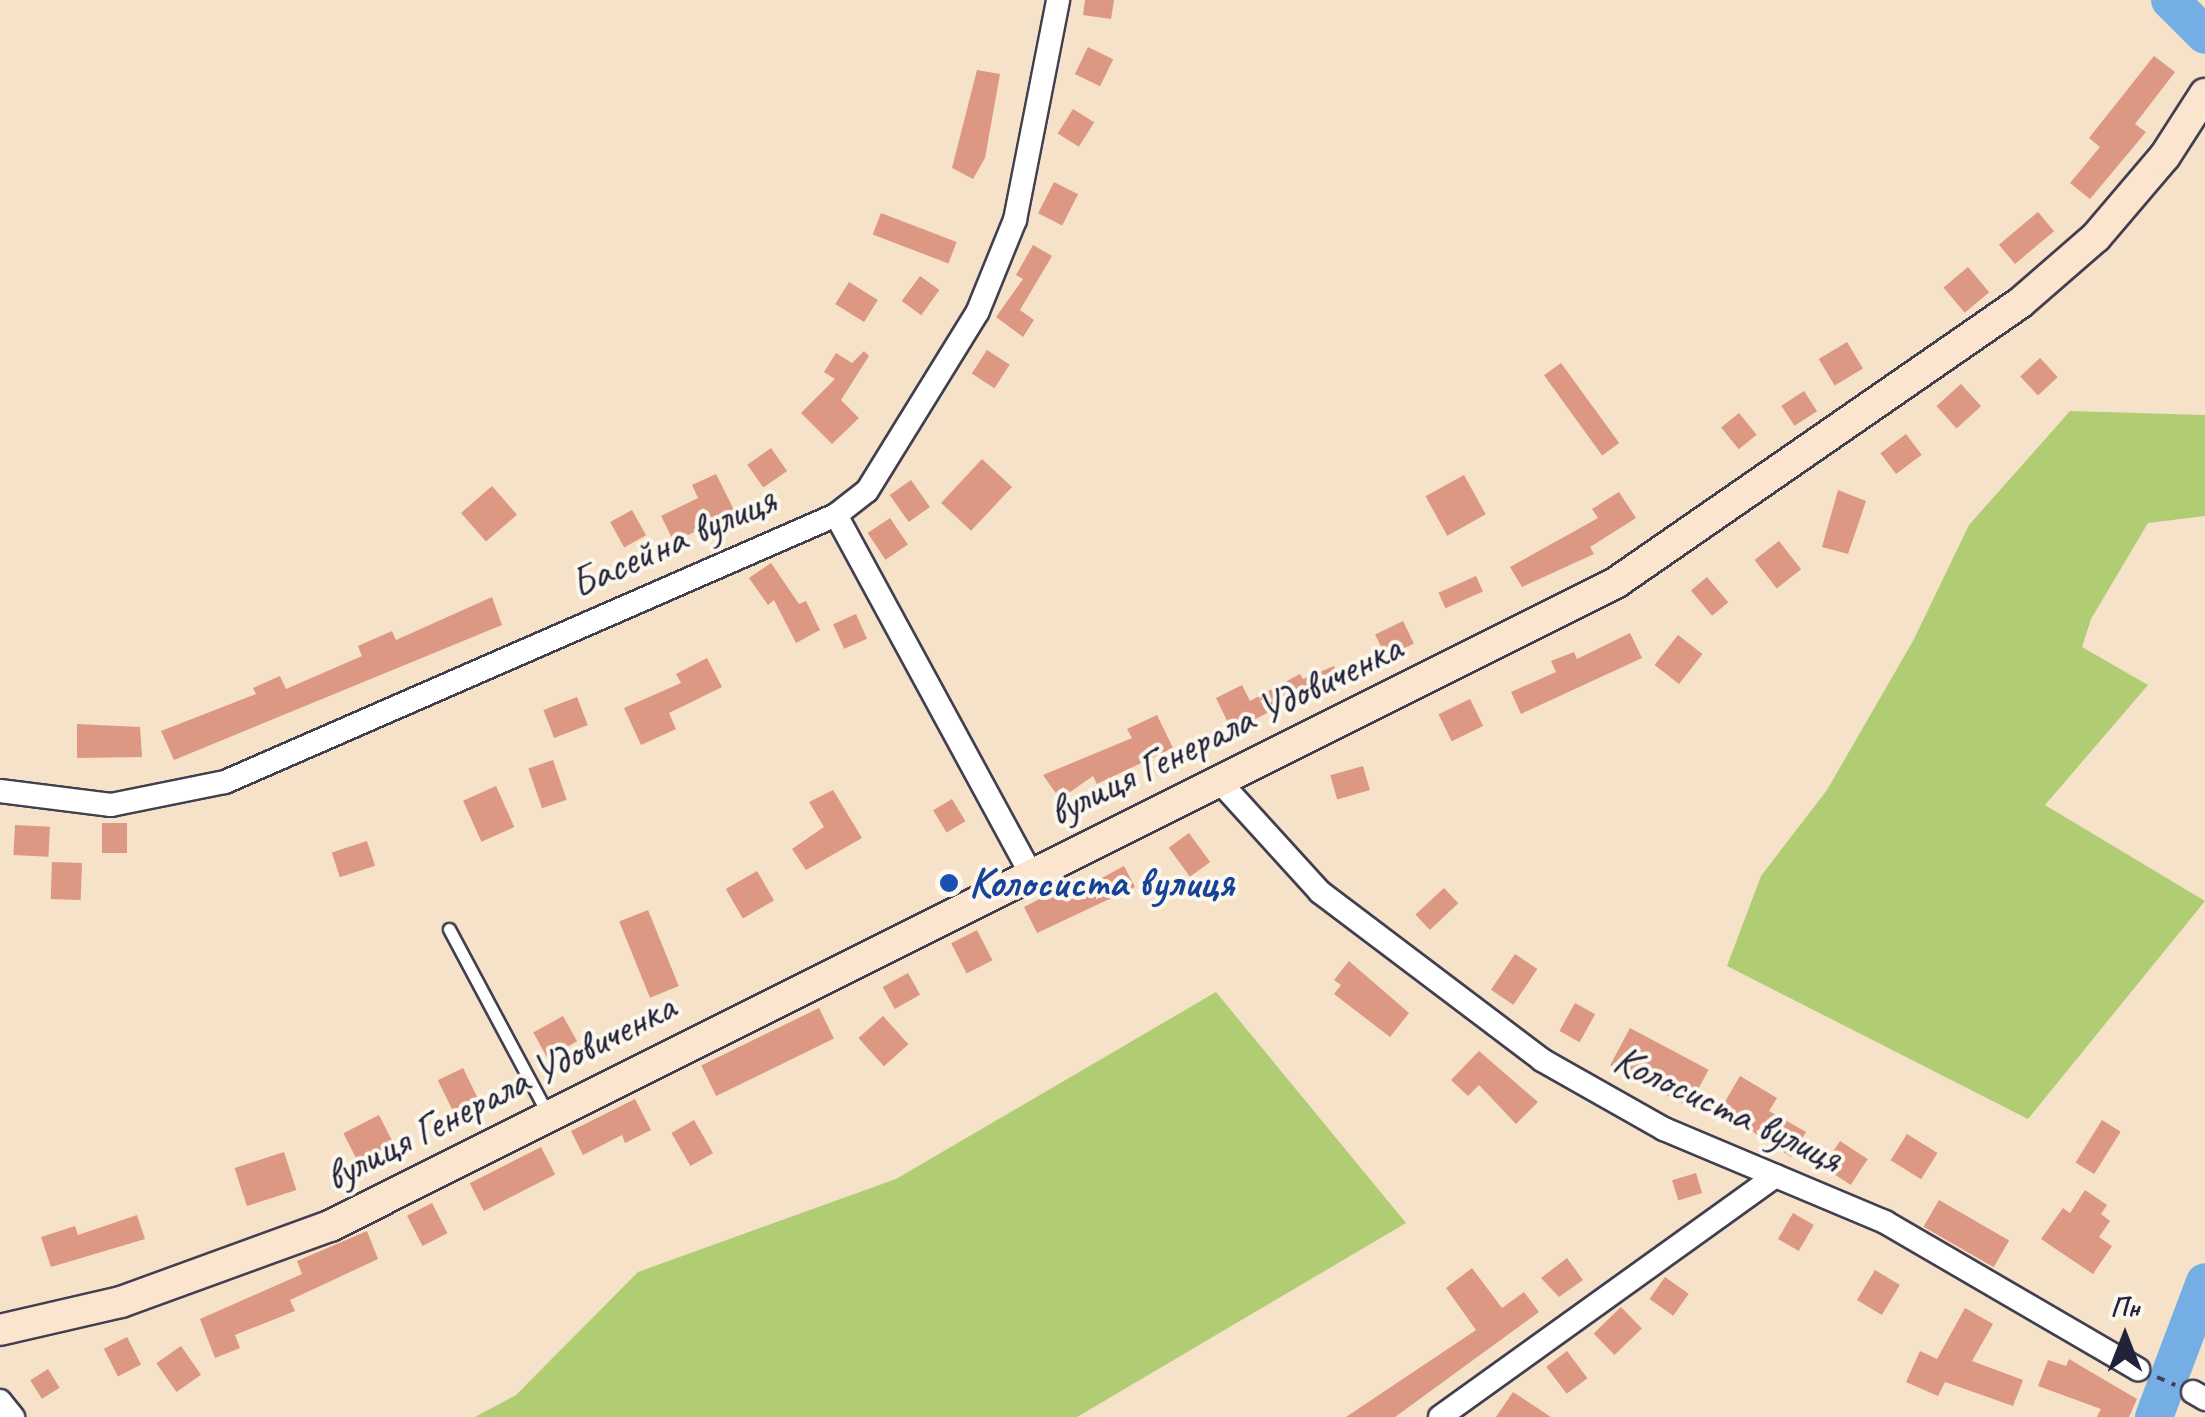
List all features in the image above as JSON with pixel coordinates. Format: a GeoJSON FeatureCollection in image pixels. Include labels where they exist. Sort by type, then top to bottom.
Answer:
{"type":"FeatureCollection","features":[{"type":"Feature","properties":{"kind":"main road","name":"вулиця Генерала Удовиченка"},"geometry":{"type":"LineString","coordinates":[[0,1330],[122,1302],[284,1244],[1617,582],[2004,314],[2096,237],[2165,156],[2205,94]]}},
{"type":"Feature","properties":{"kind":"street","name":"Басейна вулиця"},"geometry":{"type":"LineString","coordinates":[[0,790],[111,805],[225,782],[836,514],[868,492],[978,310],[1015,220],[1058,0]]}},
{"type":"Feature","properties":{"kind":"street"},"geometry":{"type":"LineString","coordinates":[[836,514],[1030,873]]}},
{"type":"Feature","properties":{"kind":"street","name":"Колосиста вулиця"},"geometry":{"type":"LineString","coordinates":[[1220,782],[1320,892],[1542,1060],[1664,1129],[1885,1222],[2138,1369]]}},
{"type":"Feature","properties":{"kind":"street"},"geometry":{"type":"LineString","coordinates":[[1440,1417],[1775,1176]]}},
{"type":"Feature","properties":{"kind":"street"},"geometry":{"type":"LineString","coordinates":[[0,1401],[12,1417]]}},
{"type":"Feature","properties":{"kind":"lane"},"geometry":{"type":"LineString","coordinates":[[450,929],[548,1116]]}},
{"type":"Feature","properties":{"kind":"path"},"geometry":{"type":"LineString","coordinates":[[2138,1369],[2199,1396]]}},
{"type":"Feature","properties":{"kind":"green space"},"geometry":{"type":"Polygon","coordinates":[[[2070,411],[2205,415],[2205,516],[2148,523],[2091,619],[2082,647],[2148,685],[2045,805],[2205,901],[2028,1119],[1727,966],[1761,876],[1827,790],[1913,641],[1969,525],[2070,411]]]}},
{"type":"Feature","properties":{"kind":"green space"},"geometry":{"type":"Polygon","coordinates":[[[1216,992],[1406,1223],[1077,1417],[475,1417],[516,1395],[638,1272],[896,1179],[1216,992]]]}},
{"type":"Feature","properties":{"kind":"building"},"geometry":{"type":"Polygon","coordinates":[[[1085,0],[1114,0],[1111,19],[1083,15],[1085,0]]]}},
{"type":"Feature","properties":{"kind":"building"},"geometry":{"type":"Polygon","coordinates":[[[1088,47],[1113,59],[1100,86],[1075,74],[1088,47]]]}},
{"type":"Feature","properties":{"kind":"building"},"geometry":{"type":"Polygon","coordinates":[[[2154,56],[2175,72],[2135,124],[2146,132],[2090,199],[2070,183],[2100,147],[2089,138],[2154,56]]]}},
{"type":"Feature","properties":{"kind":"building"},"geometry":{"type":"Polygon","coordinates":[[[977,70],[1000,74],[985,158],[973,179],[952,168],[977,70]]]}},
{"type":"Feature","properties":{"kind":"building"},"geometry":{"type":"Polygon","coordinates":[[[1073,109],[1094,122],[1079,147],[1058,134],[1073,109]]]}},
{"type":"Feature","properties":{"kind":"building"},"geometry":{"type":"Polygon","coordinates":[[[1054,182],[1078,194],[1062,225],[1038,213],[1054,182]]]}},
{"type":"Feature","properties":{"kind":"building"},"geometry":{"type":"Polygon","coordinates":[[[2038,212],[2054,231],[2015,264],[1999,245],[2038,212]]]}},
{"type":"Feature","properties":{"kind":"building"},"geometry":{"type":"Polygon","coordinates":[[[881,213],[957,242],[948,264],[873,234],[881,213]]]}},
{"type":"Feature","properties":{"kind":"building"},"geometry":{"type":"Polygon","coordinates":[[[1033,245],[1052,256],[1020,310],[1034,320],[1023,337],[996,317],[1023,279],[1016,275],[1033,245]]]}},
{"type":"Feature","properties":{"kind":"building"},"geometry":{"type":"Polygon","coordinates":[[[1968,267],[1989,292],[1965,313],[1943,288],[1968,267]]]}},
{"type":"Feature","properties":{"kind":"building"},"geometry":{"type":"Polygon","coordinates":[[[920,276],[939,290],[921,315],[902,301],[920,276]]]}},
{"type":"Feature","properties":{"kind":"building"},"geometry":{"type":"Polygon","coordinates":[[[849,282],[878,300],[864,322],[835,304],[849,282]]]}},
{"type":"Feature","properties":{"kind":"building"},"geometry":{"type":"Polygon","coordinates":[[[1847,342],[1863,369],[1835,386],[1819,359],[1847,342]]]}},
{"type":"Feature","properties":{"kind":"building"},"geometry":{"type":"Polygon","coordinates":[[[987,350],[1010,365],[994,388],[972,373],[987,350]]]}},
{"type":"Feature","properties":{"kind":"building"},"geometry":{"type":"Polygon","coordinates":[[[864,351],[869,356],[841,400],[859,418],[832,444],[801,413],[835,379],[824,372],[836,353],[852,363],[864,351]]]}},
{"type":"Feature","properties":{"kind":"building"},"geometry":{"type":"Polygon","coordinates":[[[2040,358],[2058,377],[2038,395],[2020,376],[2040,358]]]}},
{"type":"Feature","properties":{"kind":"building"},"geometry":{"type":"Polygon","coordinates":[[[1561,363],[1619,443],[1602,455],[1544,375],[1561,363]]]}},
{"type":"Feature","properties":{"kind":"building"},"geometry":{"type":"Polygon","coordinates":[[[1961,384],[1981,406],[1957,428],[1936,406],[1961,384]]]}},
{"type":"Feature","properties":{"kind":"building"},"geometry":{"type":"Polygon","coordinates":[[[1804,391],[1817,411],[1794,426],[1781,406],[1804,391]]]}},
{"type":"Feature","properties":{"kind":"building"},"geometry":{"type":"Polygon","coordinates":[[[1739,413],[1757,435],[1739,449],[1721,427],[1739,413]]]}},
{"type":"Feature","properties":{"kind":"building"},"geometry":{"type":"Polygon","coordinates":[[[1906,434],[1922,455],[1896,474],[1880,453],[1906,434]]]}},
{"type":"Feature","properties":{"kind":"building"},"geometry":{"type":"Polygon","coordinates":[[[771,448],[787,471],[763,488],[747,465],[771,448]]]}},
{"type":"Feature","properties":{"kind":"building"},"geometry":{"type":"Polygon","coordinates":[[[982,459],[1012,487],[971,531],[941,503],[982,459]]]}},
{"type":"Feature","properties":{"kind":"building"},"geometry":{"type":"Polygon","coordinates":[[[716,474],[735,512],[674,542],[661,516],[698,498],[692,485],[716,474]]]}},
{"type":"Feature","properties":{"kind":"building"},"geometry":{"type":"Polygon","coordinates":[[[1464,475],[1486,514],[1447,536],[1426,496],[1464,475]]]}},
{"type":"Feature","properties":{"kind":"building"},"geometry":{"type":"Polygon","coordinates":[[[911,480],[930,507],[909,522],[890,495],[911,480]]]}},
{"type":"Feature","properties":{"kind":"building"},"geometry":{"type":"Polygon","coordinates":[[[492,486],[517,515],[486,542],[461,513],[492,486]]]}},
{"type":"Feature","properties":{"kind":"building"},"geometry":{"type":"Polygon","coordinates":[[[1838,490],[1866,501],[1848,554],[1822,547],[1838,490]]]}},
{"type":"Feature","properties":{"kind":"building"},"geometry":{"type":"Polygon","coordinates":[[[1619,492],[1636,518],[1590,547],[1594,554],[1522,587],[1510,567],[1598,518],[1592,509],[1619,492]]]}},
{"type":"Feature","properties":{"kind":"building"},"geometry":{"type":"Polygon","coordinates":[[[632,510],[646,535],[624,547],[610,522],[632,510]]]}},
{"type":"Feature","properties":{"kind":"building"},"geometry":{"type":"Polygon","coordinates":[[[890,518],[908,545],[886,560],[868,533],[890,518]]]}},
{"type":"Feature","properties":{"kind":"building"},"geometry":{"type":"Polygon","coordinates":[[[1779,541],[1801,569],[1777,588],[1755,560],[1779,541]]]}},
{"type":"Feature","properties":{"kind":"building"},"geometry":{"type":"Polygon","coordinates":[[[771,563],[799,604],[806,601],[820,630],[796,643],[774,600],[768,605],[749,578],[771,563]]]}},
{"type":"Feature","properties":{"kind":"building"},"geometry":{"type":"Polygon","coordinates":[[[1476,576],[1483,592],[1445,608],[1439,593],[1476,576]]]}},
{"type":"Feature","properties":{"kind":"building"},"geometry":{"type":"Polygon","coordinates":[[[1707,577],[1728,602],[1712,616],[1691,590],[1707,577]]]}},
{"type":"Feature","properties":{"kind":"building"},"geometry":{"type":"Polygon","coordinates":[[[492,597],[502,625],[174,760],[161,731],[256,694],[253,688],[280,676],[286,689],[362,656],[358,646],[392,631],[396,640],[492,597]]]}},
{"type":"Feature","properties":{"kind":"building"},"geometry":{"type":"Polygon","coordinates":[[[856,614],[867,639],[844,649],[833,624],[856,614]]]}},
{"type":"Feature","properties":{"kind":"building"},"geometry":{"type":"Polygon","coordinates":[[[1403,621],[1414,643],[1386,657],[1375,635],[1403,621]]]}},
{"type":"Feature","properties":{"kind":"building"},"geometry":{"type":"Polygon","coordinates":[[[1630,633],[1642,658],[1521,714],[1511,692],[1556,672],[1551,661],[1574,652],[1577,659],[1630,633]]]}},
{"type":"Feature","properties":{"kind":"building"},"geometry":{"type":"Polygon","coordinates":[[[1678,635],[1702,654],[1679,684],[1655,665],[1678,635]]]}},
{"type":"Feature","properties":{"kind":"building"},"geometry":{"type":"Polygon","coordinates":[[[707,658],[722,687],[669,713],[676,729],[641,745],[624,708],[681,683],[676,674],[707,658]]]}},
{"type":"Feature","properties":{"kind":"building"},"geometry":{"type":"Polygon","coordinates":[[[1334,666],[1339,676],[1232,731],[1216,698],[1242,685],[1250,701],[1300,674],[1303,679],[1334,666]]]}},
{"type":"Feature","properties":{"kind":"building"},"geometry":{"type":"Polygon","coordinates":[[[577,697],[588,725],[554,738],[543,710],[577,697]]]}},
{"type":"Feature","properties":{"kind":"building"},"geometry":{"type":"Polygon","coordinates":[[[1470,699],[1483,726],[1452,741],[1439,714],[1470,699]]]}},
{"type":"Feature","properties":{"kind":"building"},"geometry":{"type":"Polygon","coordinates":[[[1157,715],[1173,748],[1097,784],[1093,776],[1060,799],[1043,775],[1132,738],[1127,729],[1157,715]]]}},
{"type":"Feature","properties":{"kind":"building"},"geometry":{"type":"Polygon","coordinates":[[[77,724],[140,727],[142,757],[77,758],[77,724]]]}},
{"type":"Feature","properties":{"kind":"building"},"geometry":{"type":"Polygon","coordinates":[[[553,760],[567,800],[542,808],[528,768],[553,760]]]}},
{"type":"Feature","properties":{"kind":"building"},"geometry":{"type":"Polygon","coordinates":[[[1363,766],[1370,790],[1337,799],[1330,775],[1363,766]]]}},
{"type":"Feature","properties":{"kind":"building"},"geometry":{"type":"Polygon","coordinates":[[[496,786],[514,827],[481,842],[463,801],[496,786]]]}},
{"type":"Feature","properties":{"kind":"building"},"geometry":{"type":"Polygon","coordinates":[[[833,790],[862,838],[806,870],[792,849],[824,827],[809,802],[833,790]]]}},
{"type":"Feature","properties":{"kind":"building"},"geometry":{"type":"Polygon","coordinates":[[[952,799],[965,821],[947,833],[933,810],[952,799]]]}},
{"type":"Feature","properties":{"kind":"building"},"geometry":{"type":"Polygon","coordinates":[[[102,823],[127,823],[127,853],[102,853],[102,823]]]}},
{"type":"Feature","properties":{"kind":"building"},"geometry":{"type":"Polygon","coordinates":[[[15,825],[50,827],[48,857],[13,855],[15,825]]]}},
{"type":"Feature","properties":{"kind":"building"},"geometry":{"type":"Polygon","coordinates":[[[1189,833],[1210,862],[1190,877],[1169,848],[1189,833]]]}},
{"type":"Feature","properties":{"kind":"building"},"geometry":{"type":"Polygon","coordinates":[[[367,841],[375,866],[340,877],[332,852],[367,841]]]}},
{"type":"Feature","properties":{"kind":"building"},"geometry":{"type":"Polygon","coordinates":[[[52,862],[82,863],[81,900],[51,899],[52,862]]]}},
{"type":"Feature","properties":{"kind":"building"},"geometry":{"type":"Polygon","coordinates":[[[1124,866],[1135,887],[1037,933],[1024,907],[1055,891],[1059,901],[1124,866]]]}},
{"type":"Feature","properties":{"kind":"building"},"geometry":{"type":"Polygon","coordinates":[[[757,871],[774,900],[743,918],[726,889],[757,871]]]}},
{"type":"Feature","properties":{"kind":"building"},"geometry":{"type":"Polygon","coordinates":[[[1444,888],[1458,903],[1430,930],[1415,915],[1444,888]]]}},
{"type":"Feature","properties":{"kind":"building"},"geometry":{"type":"Polygon","coordinates":[[[648,910],[679,986],[650,998],[619,922],[648,910]]]}},
{"type":"Feature","properties":{"kind":"building"},"geometry":{"type":"Polygon","coordinates":[[[977,930],[992,960],[967,973],[951,943],[977,930]]]}},
{"type":"Feature","properties":{"kind":"building"},"geometry":{"type":"Polygon","coordinates":[[[1515,954],[1537,969],[1513,1005],[1491,990],[1515,954]]]}},
{"type":"Feature","properties":{"kind":"building"},"geometry":{"type":"Polygon","coordinates":[[[1349,961],[1409,1013],[1390,1037],[1334,994],[1341,985],[1334,980],[1349,961]]]}},
{"type":"Feature","properties":{"kind":"building"},"geometry":{"type":"Polygon","coordinates":[[[908,973],[920,995],[895,1009],[883,987],[908,973]]]}},
{"type":"Feature","properties":{"kind":"building"},"geometry":{"type":"Polygon","coordinates":[[[1575,1003],[1595,1014],[1580,1042],[1559,1031],[1575,1003]]]}},
{"type":"Feature","properties":{"kind":"building"},"geometry":{"type":"Polygon","coordinates":[[[819,1008],[834,1039],[716,1096],[701,1065],[819,1008]]]}},
{"type":"Feature","properties":{"kind":"building"},"geometry":{"type":"Polygon","coordinates":[[[563,1016],[577,1041],[547,1058],[533,1032],[563,1016]]]}},
{"type":"Feature","properties":{"kind":"building"},"geometry":{"type":"Polygon","coordinates":[[[883,1016],[908,1044],[884,1066],[858,1038],[883,1016]]]}},
{"type":"Feature","properties":{"kind":"building"},"geometry":{"type":"Polygon","coordinates":[[[1630,1028],[1709,1070],[1689,1107],[1610,1065],[1630,1028]]]}},
{"type":"Feature","properties":{"kind":"building"},"geometry":{"type":"Polygon","coordinates":[[[1479,1051],[1538,1102],[1516,1124],[1479,1085],[1468,1096],[1451,1080],[1479,1051]]]}},
{"type":"Feature","properties":{"kind":"building"},"geometry":{"type":"Polygon","coordinates":[[[463,1068],[478,1099],[453,1111],[438,1080],[463,1068]]]}},
{"type":"Feature","properties":{"kind":"building"},"geometry":{"type":"Polygon","coordinates":[[[1740,1076],[1777,1098],[1769,1111],[1806,1132],[1791,1157],[1720,1110],[1740,1076]]]}},
{"type":"Feature","properties":{"kind":"building"},"geometry":{"type":"Polygon","coordinates":[[[635,1099],[651,1130],[625,1143],[622,1135],[583,1155],[571,1131],[635,1099]]]}},
{"type":"Feature","properties":{"kind":"building"},"geometry":{"type":"Polygon","coordinates":[[[379,1115],[394,1144],[358,1163],[343,1133],[379,1115]]]}},
{"type":"Feature","properties":{"kind":"building"},"geometry":{"type":"Polygon","coordinates":[[[694,1120],[713,1153],[690,1166],[671,1133],[694,1120]]]}},
{"type":"Feature","properties":{"kind":"building"},"geometry":{"type":"Polygon","coordinates":[[[2102,1120],[2121,1132],[2094,1174],[2076,1162],[2102,1120]]]}},
{"type":"Feature","properties":{"kind":"building"},"geometry":{"type":"Polygon","coordinates":[[[1907,1134],[1938,1153],[1921,1179],[1891,1160],[1907,1134]]]}},
{"type":"Feature","properties":{"kind":"building"},"geometry":{"type":"Polygon","coordinates":[[[1840,1141],[1868,1159],[1851,1185],[1823,1167],[1840,1141]]]}},
{"type":"Feature","properties":{"kind":"building"},"geometry":{"type":"Polygon","coordinates":[[[541,1147],[555,1175],[484,1211],[470,1183],[541,1147]]]}},
{"type":"Feature","properties":{"kind":"building"},"geometry":{"type":"Polygon","coordinates":[[[284,1152],[296,1190],[247,1206],[235,1168],[284,1152]]]}},
{"type":"Feature","properties":{"kind":"building"},"geometry":{"type":"Polygon","coordinates":[[[1696,1173],[1702,1193],[1678,1200],[1672,1180],[1696,1173]]]}},
{"type":"Feature","properties":{"kind":"building"},"geometry":{"type":"Polygon","coordinates":[[[2085,1190],[2107,1205],[2101,1214],[2110,1221],[2099,1237],[2112,1246],[2093,1274],[2041,1239],[2063,1208],[2070,1213],[2085,1190]]]}},
{"type":"Feature","properties":{"kind":"building"},"geometry":{"type":"Polygon","coordinates":[[[1939,1200],[2009,1240],[1994,1267],[1924,1227],[1939,1200]]]}},
{"type":"Feature","properties":{"kind":"building"},"geometry":{"type":"Polygon","coordinates":[[[432,1203],[447,1233],[422,1246],[407,1216],[432,1203]]]}},
{"type":"Feature","properties":{"kind":"building"},"geometry":{"type":"Polygon","coordinates":[[[1793,1213],[1814,1225],[1799,1251],[1778,1239],[1793,1213]]]}},
{"type":"Feature","properties":{"kind":"building"},"geometry":{"type":"Polygon","coordinates":[[[137,1215],[145,1239],[51,1267],[41,1237],[75,1226],[78,1235],[137,1215]]]}},
{"type":"Feature","properties":{"kind":"building"},"geometry":{"type":"Polygon","coordinates":[[[367,1231],[378,1259],[290,1300],[295,1311],[235,1335],[240,1348],[215,1358],[200,1319],[302,1274],[297,1261],[367,1231]]]}},
{"type":"Feature","properties":{"kind":"building"},"geometry":{"type":"Polygon","coordinates":[[[1567,1258],[1583,1280],[1559,1297],[1541,1278],[1567,1258]]]}},
{"type":"Feature","properties":{"kind":"building"},"geometry":{"type":"Polygon","coordinates":[[[1472,1268],[1502,1308],[1524,1292],[1539,1312],[1395,1417],[1346,1417],[1476,1330],[1446,1288],[1472,1268]]]}},
{"type":"Feature","properties":{"kind":"building"},"geometry":{"type":"Polygon","coordinates":[[[1875,1270],[1900,1285],[1882,1315],[1857,1300],[1875,1270]]]}},
{"type":"Feature","properties":{"kind":"building"},"geometry":{"type":"Polygon","coordinates":[[[1665,1277],[1689,1294],[1673,1316],[1650,1299],[1665,1277]]]}},
{"type":"Feature","properties":{"kind":"building"},"geometry":{"type":"Polygon","coordinates":[[[1621,1307],[1642,1329],[1615,1355],[1594,1333],[1621,1307]]]}},
{"type":"Feature","properties":{"kind":"building"},"geometry":{"type":"Polygon","coordinates":[[[1965,1308],[1993,1324],[1972,1361],[2023,1380],[2013,1406],[1945,1382],[1938,1396],[1906,1382],[1920,1351],[1937,1359],[1965,1308]]]}},
{"type":"Feature","properties":{"kind":"building"},"geometry":{"type":"Polygon","coordinates":[[[127,1337],[141,1365],[118,1376],[104,1349],[127,1337]]]}},
{"type":"Feature","properties":{"kind":"building"},"geometry":{"type":"Polygon","coordinates":[[[181,1346],[201,1375],[177,1392],[156,1363],[181,1346]]]}},
{"type":"Feature","properties":{"kind":"building"},"geometry":{"type":"Polygon","coordinates":[[[1567,1351],[1587,1378],[1567,1394],[1546,1367],[1567,1351]]]}},
{"type":"Feature","properties":{"kind":"building"},"geometry":{"type":"Polygon","coordinates":[[[2069,1359],[2137,1399],[2129,1417],[2097,1417],[2101,1409],[2038,1386],[2048,1360],[2066,1366],[2069,1359]]]}},
{"type":"Feature","properties":{"kind":"building"},"geometry":{"type":"Polygon","coordinates":[[[48,1369],[60,1388],[42,1399],[30,1380],[48,1369]]]}},
{"type":"Feature","properties":{"kind":"building"},"geometry":{"type":"Polygon","coordinates":[[[1513,1392],[1551,1417],[1496,1417],[1513,1392]]]}},
{"type":"Feature","properties":{"kind":"waterway"},"geometry":{"type":"LineString","coordinates":[[2170,0],[2205,35]]}},
{"type":"Feature","properties":{"kind":"waterway"},"geometry":{"type":"LineString","coordinates":[[2154,1417],[2205,1282]]}},
{"type":"Feature","properties":{"kind":"place","name":"Колосиста вулиця"},"geometry":{"type":"Point","coordinates":[949,883]}}]}
